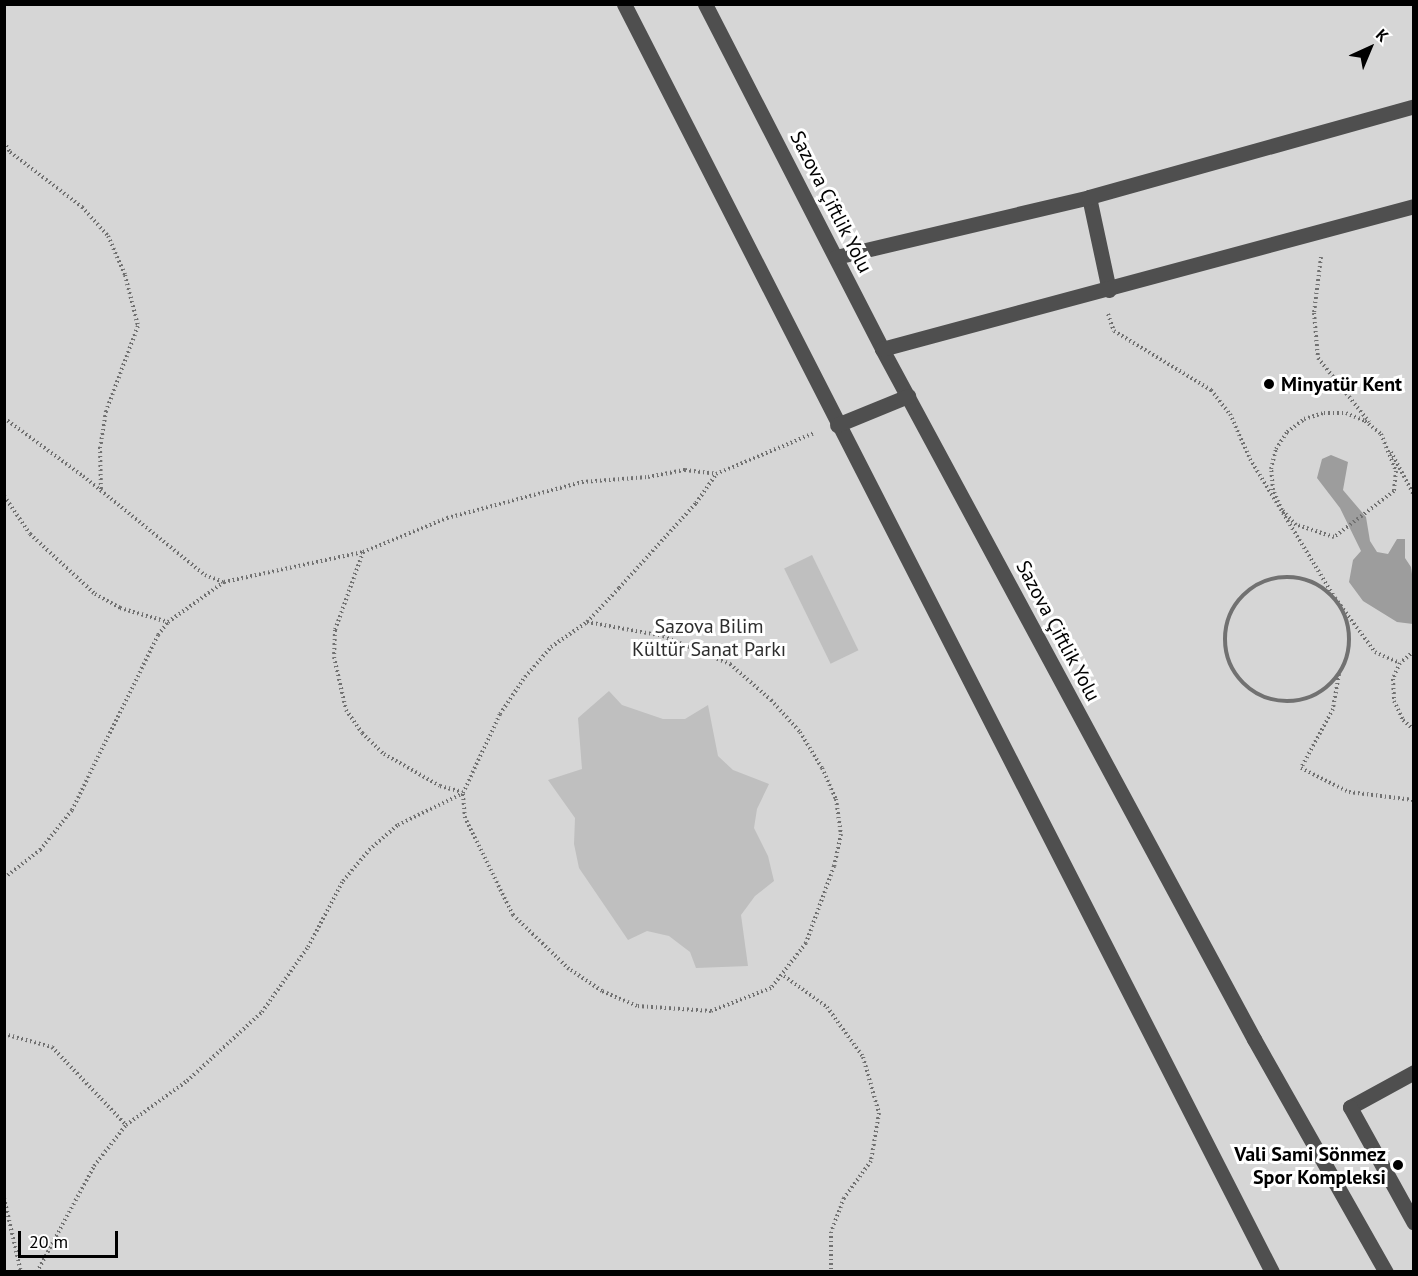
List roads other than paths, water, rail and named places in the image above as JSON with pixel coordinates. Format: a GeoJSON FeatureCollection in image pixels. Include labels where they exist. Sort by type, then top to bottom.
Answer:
{"type":"FeatureCollection","features":[{"type":"Feature","properties":{"kind":"street"},"geometry":{"type":"LineString","coordinates":[[624,4],[837,425],[1272,1272]]}},
{"type":"Feature","properties":{"kind":"street","name":"Sazova Çiftlik Yolu"},"geometry":{"type":"LineString","coordinates":[[705,4],[882,349],[1254,1039],[1386,1272]]}},
{"type":"Feature","properties":{"kind":"street"},"geometry":{"type":"LineString","coordinates":[[836,257],[1089,197],[1413,106]]}},
{"type":"Feature","properties":{"kind":"street"},"geometry":{"type":"LineString","coordinates":[[1089,197],[1109,290]]}},
{"type":"Feature","properties":{"kind":"street"},"geometry":{"type":"LineString","coordinates":[[882,349],[1327,232],[1413,206]]}},
{"type":"Feature","properties":{"kind":"street"},"geometry":{"type":"LineString","coordinates":[[837,425],[908,396]]}},
{"type":"Feature","properties":{"kind":"street"},"geometry":{"type":"LineString","coordinates":[[1413,1072],[1350,1107],[1413,1223]]}},
{"type":"Feature","properties":{"kind":"place","name":"Minyatür Kent"},"geometry":{"type":"Point","coordinates":[1269,384]}},
{"type":"Feature","properties":{"kind":"place","name":"Vali Sami Sönmez Spor Kompleksi"},"geometry":{"type":"Point","coordinates":[1398,1165]}},
{"type":"Feature","properties":{"kind":"park label","name":"Sazova Bilim Kültür Sanat Parkı"},"geometry":{"type":"Point","coordinates":[709,638]}}]}
